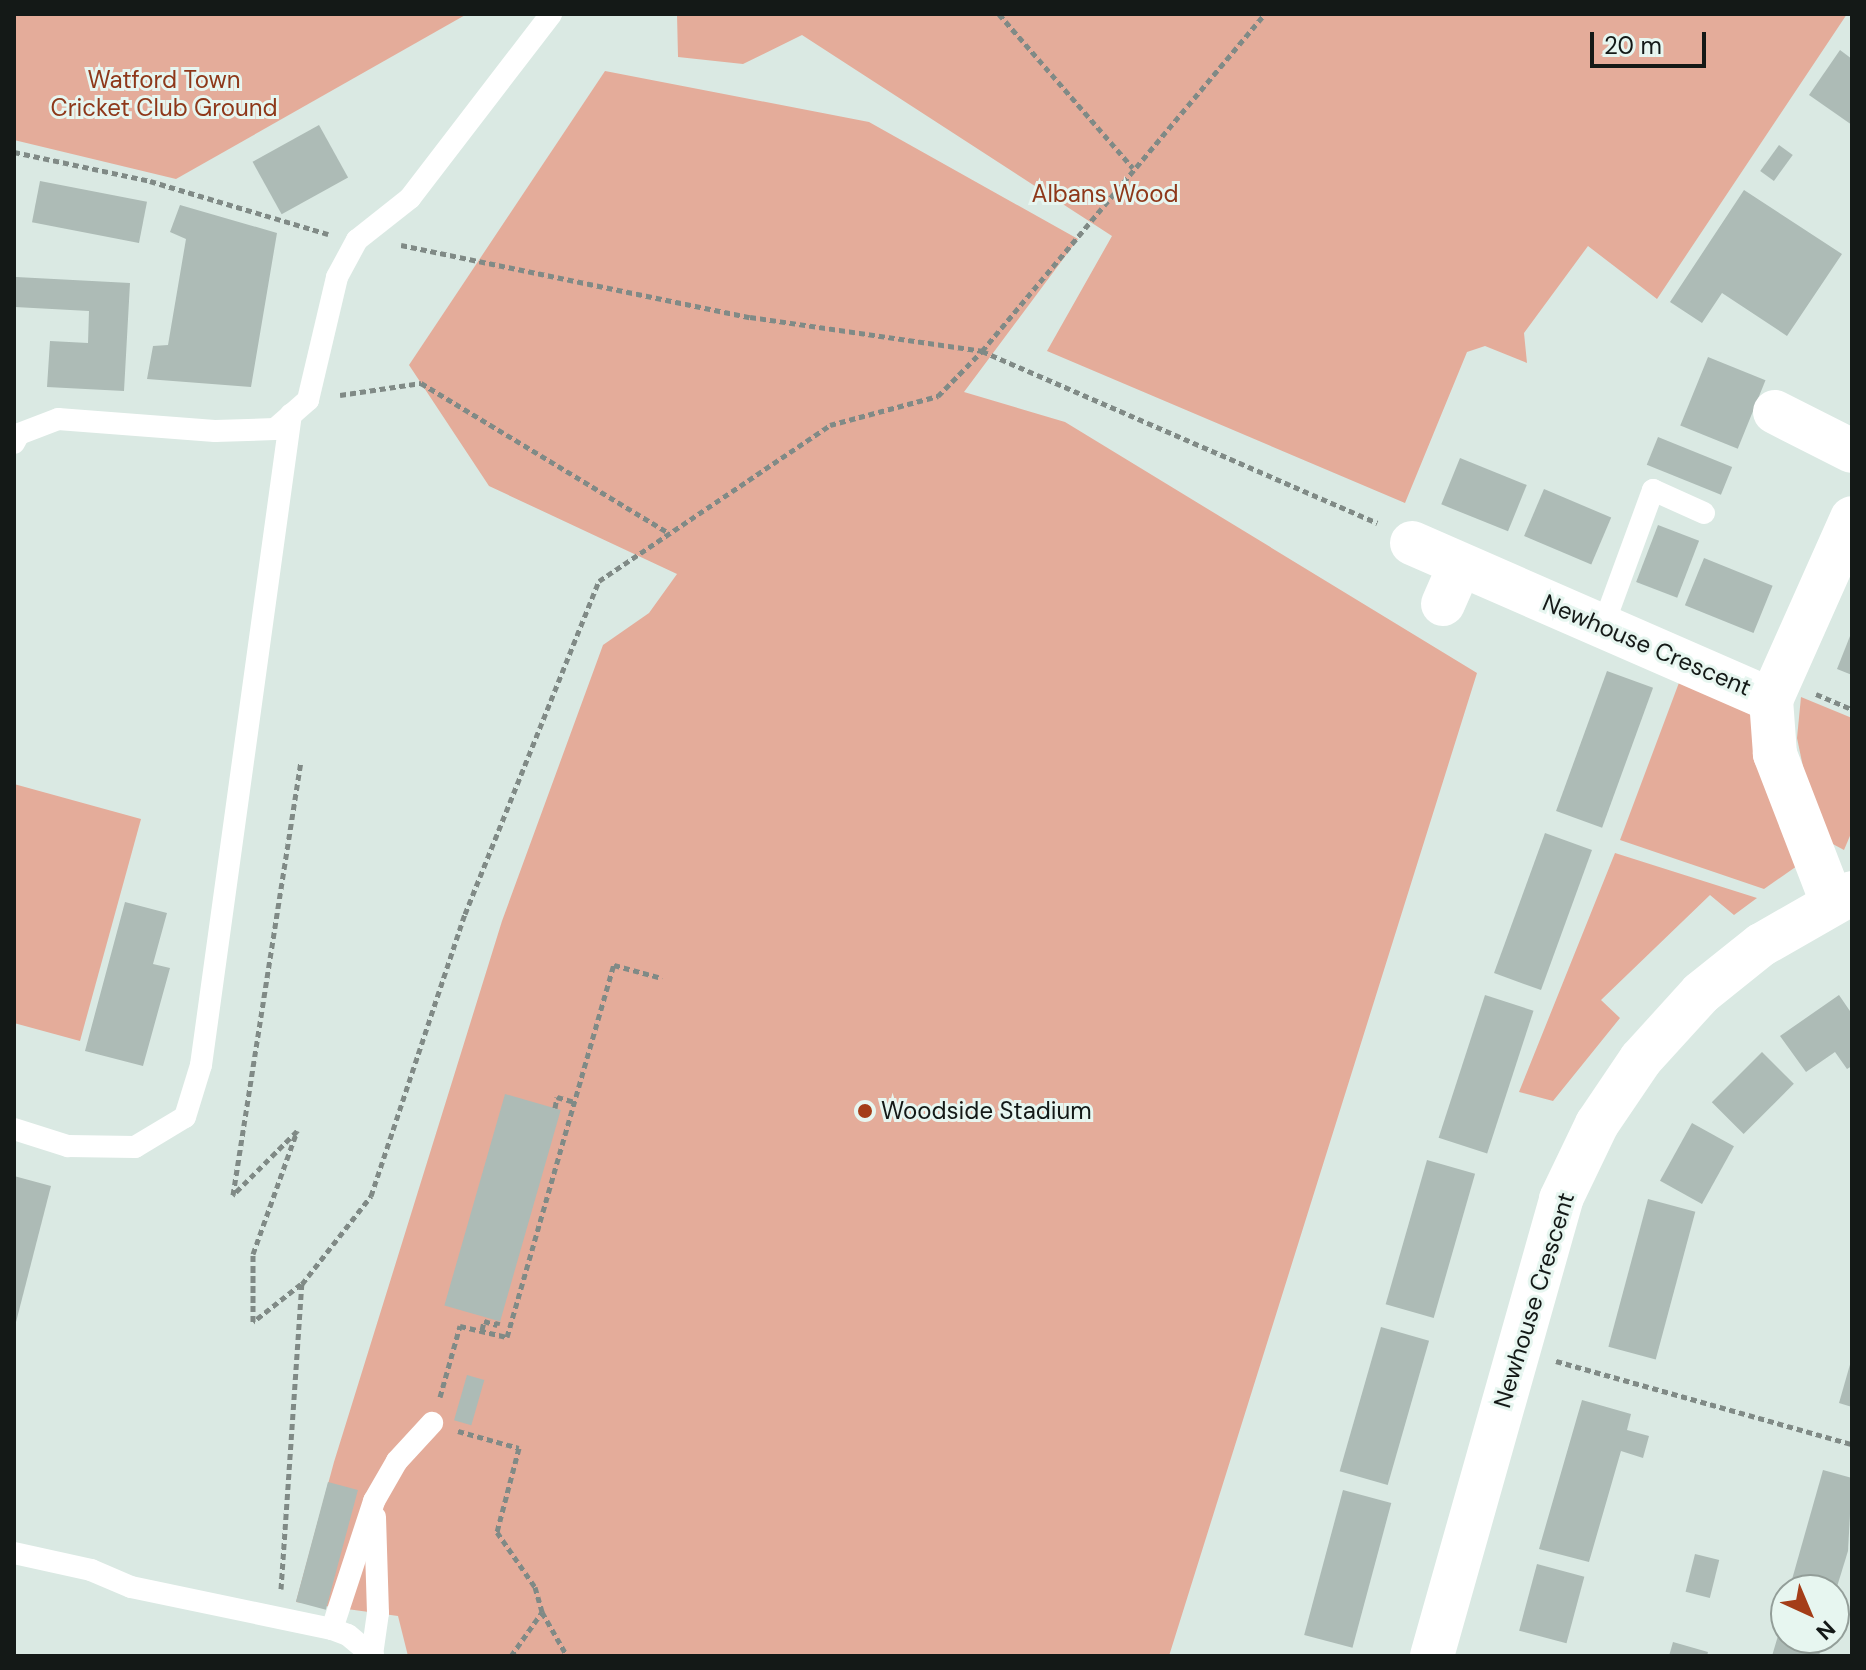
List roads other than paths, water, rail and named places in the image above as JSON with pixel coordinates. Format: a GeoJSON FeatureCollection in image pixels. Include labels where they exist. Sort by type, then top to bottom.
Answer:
{"type":"FeatureCollection","features":[{"type":"Feature","properties":{"kind":"street"},"geometry":{"type":"LineString","coordinates":[[1775,412],[1852,451]]}},
{"type":"Feature","properties":{"kind":"street"},"geometry":{"type":"LineString","coordinates":[[1771,700],[1852,518]]}},
{"type":"Feature","properties":{"kind":"street","name":"Newhouse Crescent"},"geometry":{"type":"LineString","coordinates":[[1412,543],[1771,700],[1775,754],[1842,897],[1761,945],[1701,993],[1641,1059],[1597,1124],[1561,1199],[1432,1656]]}},
{"type":"Feature","properties":{"kind":"street"},"geometry":{"type":"LineString","coordinates":[[1443,604],[1460,565]]}},
{"type":"Feature","properties":{"kind":"lane"},"geometry":{"type":"LineString","coordinates":[[14,1129],[68,1146],[135,1147],[185,1117],[201,1065],[300,407],[337,277],[357,240],[410,198],[551,14]]}},
{"type":"Feature","properties":{"kind":"lane"},"geometry":{"type":"LineString","coordinates":[[14,443],[19,434],[58,419],[215,431],[275,429],[300,407]]}},
{"type":"Feature","properties":{"kind":"lane"},"geometry":{"type":"LineString","coordinates":[[1603,626],[1653,490],[1704,513]]}},
{"type":"Feature","properties":{"kind":"lane"},"geometry":{"type":"LineString","coordinates":[[332,1629],[374,1501],[397,1461],[432,1423]]}},
{"type":"Feature","properties":{"kind":"lane"},"geometry":{"type":"LineString","coordinates":[[373,1656],[378,1613],[374,1501]]}},
{"type":"Feature","properties":{"kind":"lane"},"geometry":{"type":"LineString","coordinates":[[14,1553],[91,1570],[131,1587],[332,1629],[348,1635],[373,1656]]}},
{"type":"Feature","properties":{"kind":"place","name":"Woodside Stadium"},"geometry":{"type":"Point","coordinates":[865,1111]}},
{"type":"Feature","properties":{"kind":"park label","name":"Watford Town Cricket Club Ground"},"geometry":{"type":"Point","coordinates":[164,94]}},
{"type":"Feature","properties":{"kind":"park label","name":"Albans Wood"},"geometry":{"type":"Point","coordinates":[1105,194]}}]}
